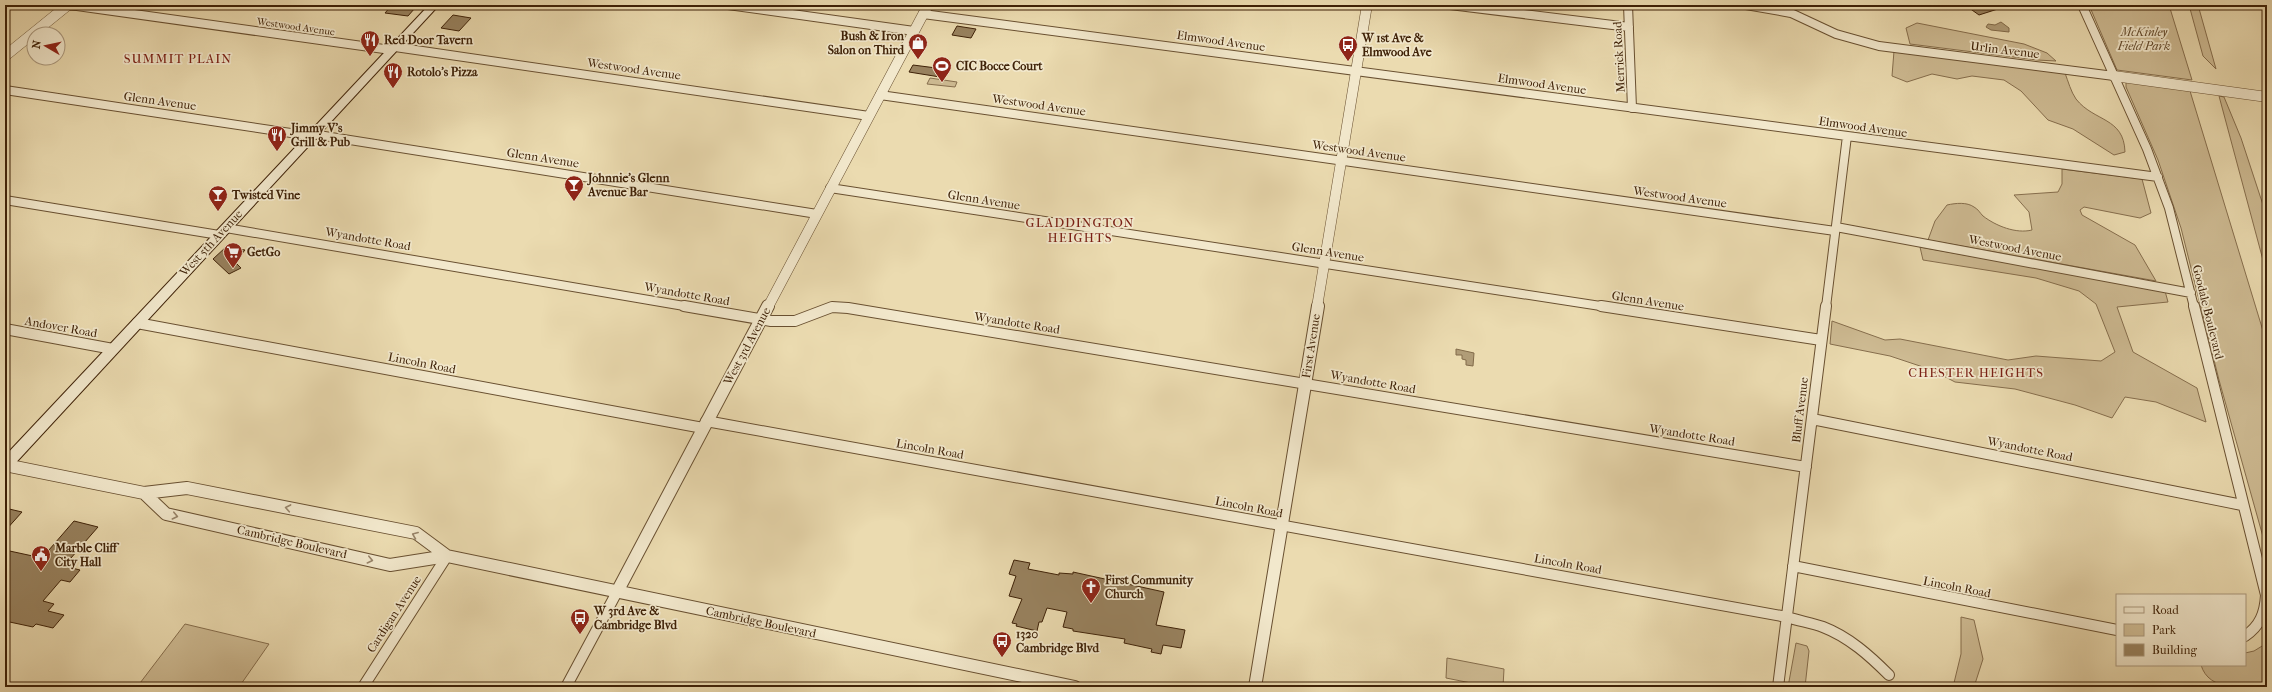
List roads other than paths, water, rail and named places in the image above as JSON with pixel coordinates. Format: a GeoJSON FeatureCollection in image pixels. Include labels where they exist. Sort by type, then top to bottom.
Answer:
{"type":"FeatureCollection","features":[{"type":"Feature","properties":{"kind":"main road","name":"West 5th Avenue"},"geometry":{"type":"LineString","coordinates":[[5,465],[434,5]]}},
{"type":"Feature","properties":{"kind":"street","name":"Westwood Avenue"},"geometry":{"type":"LineString","coordinates":[[55,5],[67,5],[393,48],[869,116]]}},
{"type":"Feature","properties":{"kind":"street"},"geometry":{"type":"LineString","coordinates":[[5,56],[67,5]]}},
{"type":"Feature","properties":{"kind":"street"},"geometry":{"type":"LineString","coordinates":[[728,5],[914,31]]}},
{"type":"Feature","properties":{"kind":"street","name":"First Avenue"},"geometry":{"type":"LineString","coordinates":[[1255,687],[1367,5]]}},
{"type":"Feature","properties":{"kind":"street"},"geometry":{"type":"LineString","coordinates":[[1450,5],[1629,27]]}},
{"type":"Feature","properties":{"kind":"street","name":"Merrick Road"},"geometry":{"type":"LineString","coordinates":[[1628,5],[1632,108]]}},
{"type":"Feature","properties":{"kind":"street","name":"Urlin Avenue"},"geometry":{"type":"LineString","coordinates":[[1746,5],[1791,13],[1836,34],[1879,46],[2267,97]]}},
{"type":"Feature","properties":{"kind":"street","name":"Goodale Boulevard"},"geometry":{"type":"LineString","coordinates":[[2082,5],[2158,177],[2169,208],[2242,505],[2266,595],[2263,614],[2259,625],[2248,634]]}},
{"type":"Feature","properties":{"kind":"street","name":"West 3rd Avenue"},"geometry":{"type":"LineString","coordinates":[[566,687],[926,9]]}},
{"type":"Feature","properties":{"kind":"street","name":"Elmwood Avenue"},"geometry":{"type":"LineString","coordinates":[[926,9],[1356,71],[2158,177]]}},
{"type":"Feature","properties":{"kind":"street","name":"Glenn Avenue"},"geometry":{"type":"LineString","coordinates":[[5,90],[312,135],[817,214]]}},
{"type":"Feature","properties":{"kind":"street","name":"Westwood Avenue"},"geometry":{"type":"LineString","coordinates":[[880,95],[1342,161],[1836,229],[2191,293]]}},
{"type":"Feature","properties":{"kind":"street","name":"Bluff Avenue"},"geometry":{"type":"LineString","coordinates":[[1778,687],[1847,136]]}},
{"type":"Feature","properties":{"kind":"street","name":"Glenn Avenue"},"geometry":{"type":"LineString","coordinates":[[830,188],[1821,340]]}},
{"type":"Feature","properties":{"kind":"street","name":"Wyandotte Road"},"geometry":{"type":"LineString","coordinates":[[5,200],[223,231],[761,320],[794,321],[832,307],[848,308],[1806,468]]}},
{"type":"Feature","properties":{"kind":"street","name":"Lincoln Road"},"geometry":{"type":"LineString","coordinates":[[137,323],[1787,617],[1824,628],[1840,636],[1864,652],[1889,675]]}},
{"type":"Feature","properties":{"kind":"street","name":"Andover Road"},"geometry":{"type":"LineString","coordinates":[[5,329],[113,349]]}},
{"type":"Feature","properties":{"kind":"street","name":"Wyandotte Road"},"geometry":{"type":"LineString","coordinates":[[1812,419],[2242,505]]}},
{"type":"Feature","properties":{"kind":"street","name":"Cambridge Boulevard"},"geometry":{"type":"LineString","coordinates":[[5,465],[144,493],[187,488],[416,533],[448,556]]}},
{"type":"Feature","properties":{"kind":"street","name":"Cambridge Boulevard"},"geometry":{"type":"LineString","coordinates":[[144,493],[166,514],[390,565],[448,556],[1075,687]]}},
{"type":"Feature","properties":{"kind":"street","name":"Cardigan Avenue"},"geometry":{"type":"LineString","coordinates":[[363,687],[448,556]]}},
{"type":"Feature","properties":{"kind":"street","name":"Lincoln Road"},"geometry":{"type":"LineString","coordinates":[[1793,566],[2116,630]]}},
{"type":"Feature","properties":{"kind":"place","name":"Red Door Tavern"},"geometry":{"type":"Point","coordinates":[370,57]}},
{"type":"Feature","properties":{"kind":"place","name":"Bush & Iron Salon on Third"},"geometry":{"type":"Point","coordinates":[918,60]}},
{"type":"Feature","properties":{"kind":"place","name":"W 1st Ave & Elmwood Ave"},"geometry":{"type":"Point","coordinates":[1348,62]}},
{"type":"Feature","properties":{"kind":"place","name":"CIC Bocce Court"},"geometry":{"type":"Point","coordinates":[942,83]}},
{"type":"Feature","properties":{"kind":"place","name":"Rotolo's Pizza"},"geometry":{"type":"Point","coordinates":[393,89]}},
{"type":"Feature","properties":{"kind":"place","name":"Jimmy V's Grill & Pub"},"geometry":{"type":"Point","coordinates":[277,152]}},
{"type":"Feature","properties":{"kind":"place","name":"Johnnie's Glenn Avenue Bar"},"geometry":{"type":"Point","coordinates":[574,202]}},
{"type":"Feature","properties":{"kind":"place","name":"Twisted Vine"},"geometry":{"type":"Point","coordinates":[218,212]}},
{"type":"Feature","properties":{"kind":"place","name":"GetGo"},"geometry":{"type":"Point","coordinates":[233,269]}},
{"type":"Feature","properties":{"kind":"place","name":"Marble Cliff City Hall"},"geometry":{"type":"Point","coordinates":[41,572]}},
{"type":"Feature","properties":{"kind":"place","name":"First Community Church"},"geometry":{"type":"Point","coordinates":[1091,604]}},
{"type":"Feature","properties":{"kind":"place","name":"W 3rd Ave & Cambridge Blvd"},"geometry":{"type":"Point","coordinates":[580,635]}},
{"type":"Feature","properties":{"kind":"place","name":"1320 Cambridge Blvd"},"geometry":{"type":"Point","coordinates":[1002,658]}},
{"type":"Feature","properties":{"kind":"district","name":"SUMMIT PLAIN"},"geometry":{"type":"Point","coordinates":[178,58]}},
{"type":"Feature","properties":{"kind":"district","name":"GLADDINGTON HEIGHTS"},"geometry":{"type":"Point","coordinates":[1080,230]}},
{"type":"Feature","properties":{"kind":"district","name":"CHESTER HEIGHTS"},"geometry":{"type":"Point","coordinates":[1976,372]}},
{"type":"Feature","properties":{"kind":"park label","name":"McKinley Field Park"},"geometry":{"type":"Point","coordinates":[2144,39]}}]}
